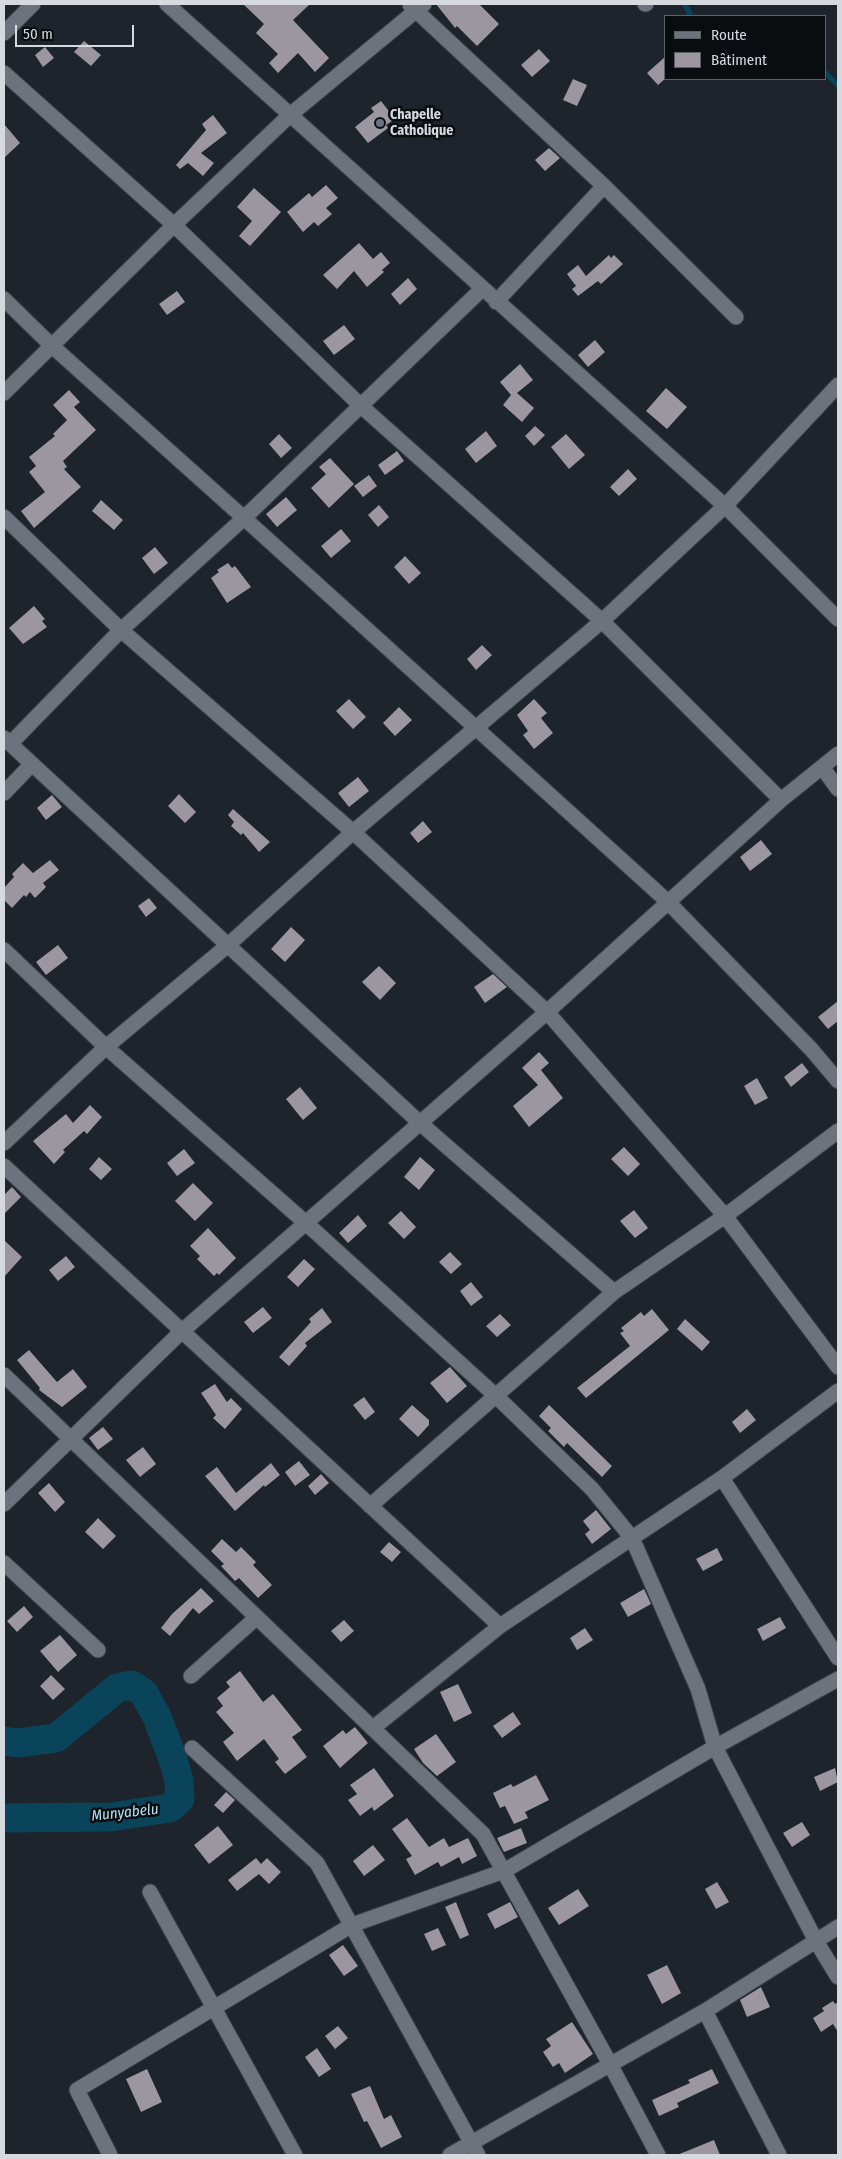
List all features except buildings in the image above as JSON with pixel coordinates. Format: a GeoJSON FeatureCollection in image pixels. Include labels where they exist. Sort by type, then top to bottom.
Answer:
{"type":"FeatureCollection","features":[{"type":"Feature","properties":{"kind":"street"},"geometry":{"type":"LineString","coordinates":[[4,33],[33,4]]}},
{"type":"Feature","properties":{"kind":"street"},"geometry":{"type":"LineString","coordinates":[[167,4],[496,302],[725,506],[838,619]]}},
{"type":"Feature","properties":{"kind":"street"},"geometry":{"type":"LineString","coordinates":[[4,393],[174,225],[290,115],[416,6],[604,186],[736,317]]}},
{"type":"Feature","properties":{"kind":"street"},"geometry":{"type":"LineString","coordinates":[[4,73],[174,225],[360,405],[602,621],[781,800]]}},
{"type":"Feature","properties":{"kind":"street"},"geometry":{"type":"LineString","coordinates":[[496,302],[604,186]]}},
{"type":"Feature","properties":{"kind":"street"},"geometry":{"type":"LineString","coordinates":[[482,289],[244,518],[121,630],[7,741],[420,1124],[614,1292]]}},
{"type":"Feature","properties":{"kind":"street"},"geometry":{"type":"LineString","coordinates":[[4,299],[52,346],[667,901],[811,1049],[838,1081]]}},
{"type":"Feature","properties":{"kind":"street"},"geometry":{"type":"LineString","coordinates":[[4,1143],[106,1047],[226,946],[353,832],[602,621],[725,506],[838,385]]}},
{"type":"Feature","properties":{"kind":"street"},"geometry":{"type":"LineString","coordinates":[[4,517],[121,630],[353,832],[547,1012],[725,1216],[838,1367]]}},
{"type":"Feature","properties":{"kind":"street"},"geometry":{"type":"LineString","coordinates":[[4,1504],[181,1332],[307,1224],[547,1012],[667,901],[781,800],[838,754]]}},
{"type":"Feature","properties":{"kind":"street"},"geometry":{"type":"LineString","coordinates":[[4,793],[31,764]]}},
{"type":"Feature","properties":{"kind":"street"},"geometry":{"type":"LineString","coordinates":[[822,767],[838,789]]}},
{"type":"Feature","properties":{"kind":"street"},"geometry":{"type":"LineString","coordinates":[[4,950],[106,1047],[307,1224],[497,1397],[592,1489],[632,1538],[698,1689],[715,1747],[816,1941],[838,1977]]}},
{"type":"Feature","properties":{"kind":"street"},"geometry":{"type":"LineString","coordinates":[[370,1506],[497,1397],[614,1292],[725,1216],[838,1132]]}},
{"type":"Feature","properties":{"kind":"street"},"geometry":{"type":"LineString","coordinates":[[4,1166],[500,1626]]}},
{"type":"Feature","properties":{"kind":"street"},"geometry":{"type":"LineString","coordinates":[[4,1374],[483,1834],[658,2155]]}},
{"type":"Feature","properties":{"kind":"street"},"geometry":{"type":"LineString","coordinates":[[373,1728],[500,1626],[722,1478],[838,1391]]}},
{"type":"Feature","properties":{"kind":"street"},"geometry":{"type":"LineString","coordinates":[[722,1478],[838,1658]]}},
{"type":"Feature","properties":{"kind":"street"},"geometry":{"type":"LineString","coordinates":[[4,1563],[98,1650]]}},
{"type":"Feature","properties":{"kind":"street"},"geometry":{"type":"LineString","coordinates":[[191,1676],[256,1618]]}},
{"type":"Feature","properties":{"kind":"street"},"geometry":{"type":"LineString","coordinates":[[110,2155],[77,2090],[352,1925],[504,1871],[715,1747],[838,1679]]}},
{"type":"Feature","properties":{"kind":"street"},"geometry":{"type":"LineString","coordinates":[[192,1748],[317,1863],[475,2149]]}},
{"type":"Feature","properties":{"kind":"street"},"geometry":{"type":"LineString","coordinates":[[150,1892],[212,2009],[295,2155]]}},
{"type":"Feature","properties":{"kind":"street"},"geometry":{"type":"LineString","coordinates":[[450,2155],[475,2149],[610,2064],[705,2011],[838,1927]]}},
{"type":"Feature","properties":{"kind":"street"},"geometry":{"type":"LineString","coordinates":[[705,2011],[779,2155]]}},
{"type":"Feature","properties":{"kind":"waterway"},"geometry":{"type":"LineString","coordinates":[[684,4],[690,13],[689,15]]}},
{"type":"Feature","properties":{"kind":"waterway"},"geometry":{"type":"LineString","coordinates":[[827,74],[838,86]]}},
{"type":"Feature","properties":{"kind":"waterway","name":"Munyabelu"},"geometry":{"type":"LineString","coordinates":[[4,1741],[18,1743],[56,1738],[117,1688],[132,1685],[144,1693],[157,1717],[173,1759],[179,1781],[180,1799],[170,1808],[111,1817],[4,1818]]}},
{"type":"Feature","properties":{"kind":"place","name":"Chapelle Catholique"},"geometry":{"type":"Point","coordinates":[380,123]}}]}
